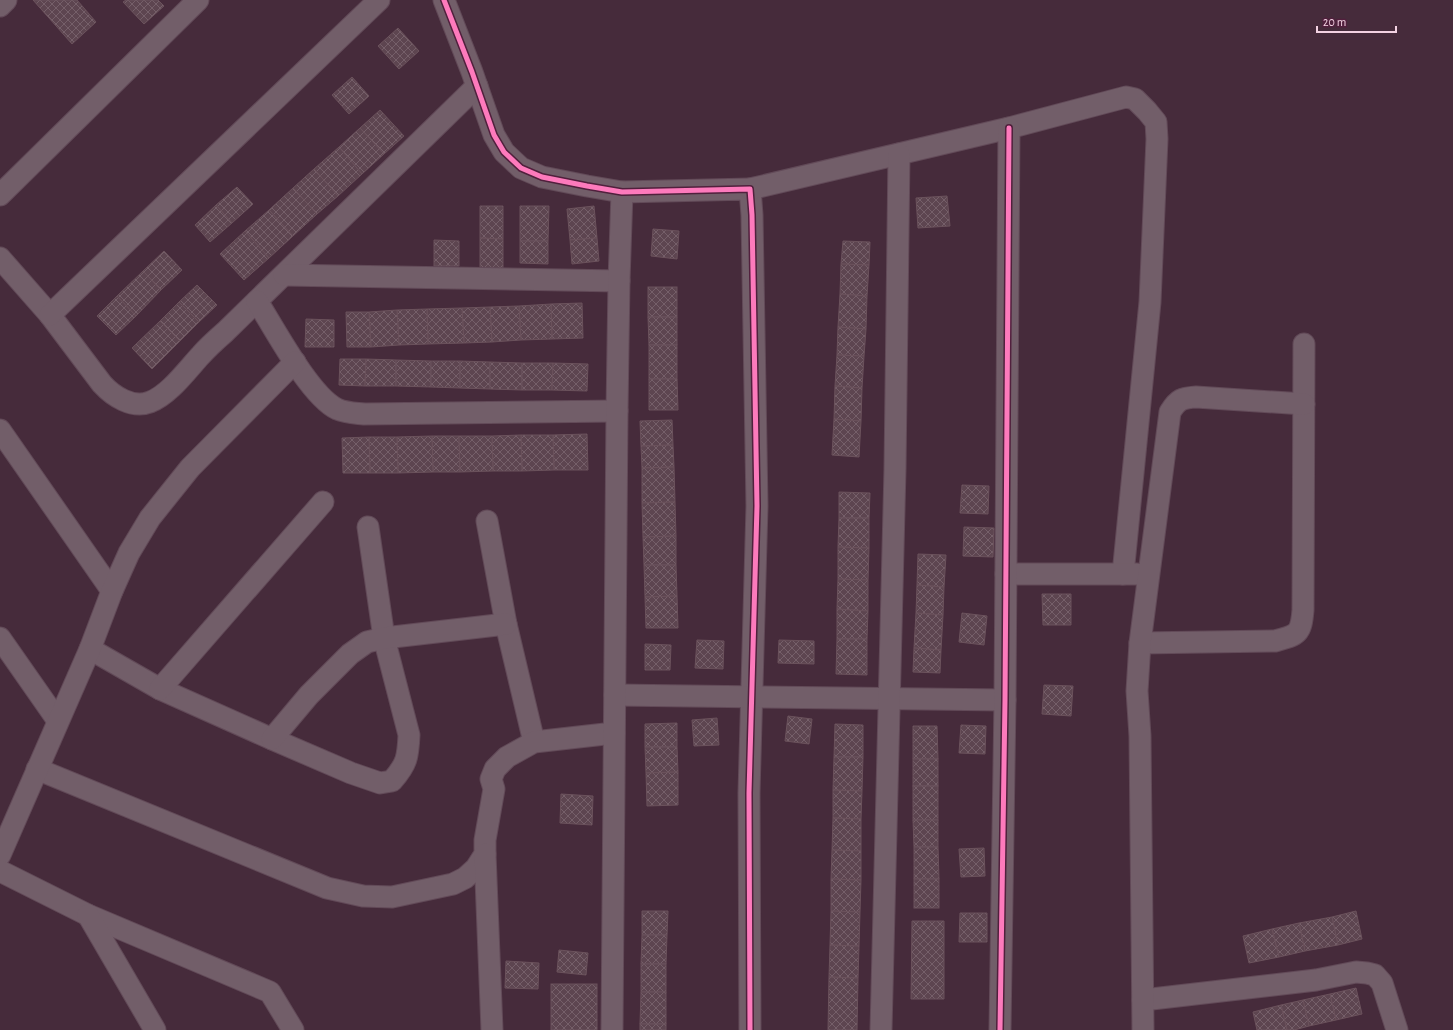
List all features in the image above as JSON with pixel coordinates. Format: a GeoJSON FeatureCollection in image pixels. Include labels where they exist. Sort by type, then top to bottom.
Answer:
{"type":"FeatureCollection","features":[{"type":"Feature","properties":{"kind":"street"},"geometry":{"type":"LineString","coordinates":[[0,6],[6,0]]}},
{"type":"Feature","properties":{"kind":"street"},"geometry":{"type":"LineString","coordinates":[[0,195],[198,0]]}},
{"type":"Feature","properties":{"kind":"street"},"geometry":{"type":"LineString","coordinates":[[50,315],[379,0]]}},
{"type":"Feature","properties":{"kind":"street"},"geometry":{"type":"LineString","coordinates":[[444,0],[477,86],[494,136],[504,152],[521,168],[542,177],[622,192],[750,189],[1009,128],[1126,97],[1135,99],[1156,122],[1157,139],[1150,302],[1122,574]]}},
{"type":"Feature","properties":{"kind":"street"},"geometry":{"type":"LineString","coordinates":[[0,258],[50,315],[102,384],[111,393],[133,404],[149,403],[160,396],[175,382],[477,86]]}},
{"type":"Feature","properties":{"kind":"street"},"geometry":{"type":"LineString","coordinates":[[1000,1030],[1005,700],[1009,128]]}},
{"type":"Feature","properties":{"kind":"street"},"geometry":{"type":"LineString","coordinates":[[881,1030],[895,469],[899,154]]}},
{"type":"Feature","properties":{"kind":"street"},"geometry":{"type":"LineString","coordinates":[[750,189],[752,215],[757,462],[757,514],[748,832],[750,1030]]}},
{"type":"Feature","properties":{"kind":"street"},"geometry":{"type":"LineString","coordinates":[[612,1030],[617,411],[622,192]]}},
{"type":"Feature","properties":{"kind":"street"},"geometry":{"type":"LineString","coordinates":[[284,275],[619,281]]}},
{"type":"Feature","properties":{"kind":"street"},"geometry":{"type":"LineString","coordinates":[[257,301],[295,362],[318,394],[326,402],[337,409],[348,412],[372,414],[617,411]]}},
{"type":"Feature","properties":{"kind":"street"},"geometry":{"type":"LineString","coordinates":[[1140,643],[1275,641],[1298,633],[1302,625],[1303,610],[1304,344]]}},
{"type":"Feature","properties":{"kind":"street"},"geometry":{"type":"LineString","coordinates":[[3,839],[37,769],[90,649],[112,591],[129,553],[150,518],[185,475],[295,362]]}},
{"type":"Feature","properties":{"kind":"street"},"geometry":{"type":"LineString","coordinates":[[1143,1030],[1140,736],[1138,691],[1140,643],[1170,412],[1176,402],[1184,398],[1196,397],[1304,404]]}},
{"type":"Feature","properties":{"kind":"street"},"geometry":{"type":"LineString","coordinates":[[0,430],[112,591]]}},
{"type":"Feature","properties":{"kind":"street"},"geometry":{"type":"LineString","coordinates":[[160,689],[323,502]]}},
{"type":"Feature","properties":{"kind":"street"},"geometry":{"type":"LineString","coordinates":[[487,521],[506,624],[534,742]]}},
{"type":"Feature","properties":{"kind":"street"},"geometry":{"type":"LineString","coordinates":[[90,649],[160,689],[272,739],[351,773],[380,783],[392,782],[405,765],[409,750],[410,735],[384,638],[368,527]]}},
{"type":"Feature","properties":{"kind":"street"},"geometry":{"type":"LineString","coordinates":[[1006,574],[1148,574]]}},
{"type":"Feature","properties":{"kind":"street"},"geometry":{"type":"LineString","coordinates":[[272,739],[310,695],[350,654],[367,642],[384,638],[506,624]]}},
{"type":"Feature","properties":{"kind":"street"},"geometry":{"type":"LineString","coordinates":[[0,638],[58,721]]}},
{"type":"Feature","properties":{"kind":"street"},"geometry":{"type":"LineString","coordinates":[[615,696],[1005,700]]}},
{"type":"Feature","properties":{"kind":"street"},"geometry":{"type":"LineString","coordinates":[[492,1030],[485,854],[485,840],[494,789],[491,780],[496,769],[507,757],[534,742],[614,733]]}},
{"type":"Feature","properties":{"kind":"street"},"geometry":{"type":"LineString","coordinates":[[37,769],[327,888],[363,896],[392,897],[453,884],[465,878],[476,868],[485,854]]}},
{"type":"Feature","properties":{"kind":"street"},"geometry":{"type":"LineString","coordinates":[[0,871],[88,915],[270,992],[293,1030]]}},
{"type":"Feature","properties":{"kind":"street"},"geometry":{"type":"LineString","coordinates":[[88,915],[155,1030]]}},
{"type":"Feature","properties":{"kind":"street"},"geometry":{"type":"LineString","coordinates":[[1143,1000],[1316,980],[1356,972],[1367,973],[1375,975],[1382,983],[1397,1030]]}},
{"type":"Feature","properties":{"kind":"building"},"geometry":{"type":"Polygon","coordinates":[[[33,0],[77,0],[96,22],[72,44],[33,0]]]}},
{"type":"Feature","properties":{"kind":"building"},"geometry":{"type":"Polygon","coordinates":[[[126,0],[158,0],[164,6],[144,24],[123,2],[126,0]]]}},
{"type":"Feature","properties":{"kind":"building"},"geometry":{"type":"Polygon","coordinates":[[[398,28],[419,51],[399,69],[378,46],[398,28]]]}},
{"type":"Feature","properties":{"kind":"building"},"geometry":{"type":"Polygon","coordinates":[[[352,77],[369,96],[349,114],[332,95],[352,77]]]}},
{"type":"Feature","properties":{"kind":"building"},"geometry":{"type":"Polygon","coordinates":[[[380,110],[404,136],[384,154],[360,128],[380,110]]]}},
{"type":"Feature","properties":{"kind":"building"},"geometry":{"type":"Polygon","coordinates":[[[360,128],[384,154],[362,174],[339,147],[360,128]]]}},
{"type":"Feature","properties":{"kind":"building"},"geometry":{"type":"Polygon","coordinates":[[[339,147],[362,174],[338,196],[314,169],[339,147]]]}},
{"type":"Feature","properties":{"kind":"building"},"geometry":{"type":"Polygon","coordinates":[[[314,169],[338,196],[317,214],[293,188],[314,169]]]}},
{"type":"Feature","properties":{"kind":"building"},"geometry":{"type":"Polygon","coordinates":[[[237,187],[253,204],[232,223],[216,205],[237,187]]]}},
{"type":"Feature","properties":{"kind":"building"},"geometry":{"type":"Polygon","coordinates":[[[293,188],[317,214],[293,236],[269,210],[293,188]]]}},
{"type":"Feature","properties":{"kind":"building"},"geometry":{"type":"Polygon","coordinates":[[[947,196],[950,226],[918,228],[916,198],[947,196]]]}},
{"type":"Feature","properties":{"kind":"building"},"geometry":{"type":"Polygon","coordinates":[[[216,205],[232,223],[210,242],[195,225],[216,205]]]}},
{"type":"Feature","properties":{"kind":"building"},"geometry":{"type":"Polygon","coordinates":[[[480,206],[503,206],[503,239],[480,238],[480,206]]]}},
{"type":"Feature","properties":{"kind":"building"},"geometry":{"type":"Polygon","coordinates":[[[520,206],[549,206],[548,241],[520,241],[520,206]]]}},
{"type":"Feature","properties":{"kind":"building"},"geometry":{"type":"Polygon","coordinates":[[[594,206],[597,238],[570,240],[567,209],[594,206]]]}},
{"type":"Feature","properties":{"kind":"building"},"geometry":{"type":"Polygon","coordinates":[[[269,210],[293,236],[269,258],[245,231],[269,210]]]}},
{"type":"Feature","properties":{"kind":"building"},"geometry":{"type":"Polygon","coordinates":[[[653,229],[679,231],[677,259],[651,256],[653,229]]]}},
{"type":"Feature","properties":{"kind":"building"},"geometry":{"type":"Polygon","coordinates":[[[245,231],[269,258],[244,280],[220,254],[245,231]]]}},
{"type":"Feature","properties":{"kind":"building"},"geometry":{"type":"Polygon","coordinates":[[[480,238],[503,239],[503,270],[480,270],[480,238]]]}},
{"type":"Feature","properties":{"kind":"building"},"geometry":{"type":"Polygon","coordinates":[[[597,238],[599,261],[572,264],[570,240],[597,238]]]}},
{"type":"Feature","properties":{"kind":"building"},"geometry":{"type":"Polygon","coordinates":[[[434,240],[459,241],[459,266],[434,266],[434,240]]]}},
{"type":"Feature","properties":{"kind":"building"},"geometry":{"type":"Polygon","coordinates":[[[520,241],[548,241],[548,264],[520,263],[520,241]]]}},
{"type":"Feature","properties":{"kind":"building"},"geometry":{"type":"Polygon","coordinates":[[[843,241],[870,242],[869,265],[841,264],[843,241]]]}},
{"type":"Feature","properties":{"kind":"building"},"geometry":{"type":"Polygon","coordinates":[[[164,251],[182,270],[161,290],[143,271],[164,251]]]}},
{"type":"Feature","properties":{"kind":"building"},"geometry":{"type":"Polygon","coordinates":[[[841,264],[869,265],[867,296],[840,294],[841,264]]]}},
{"type":"Feature","properties":{"kind":"building"},"geometry":{"type":"Polygon","coordinates":[[[143,271],[161,290],[136,316],[117,296],[143,271]]]}},
{"type":"Feature","properties":{"kind":"building"},"geometry":{"type":"Polygon","coordinates":[[[197,285],[217,305],[199,322],[179,302],[197,285]]]}},
{"type":"Feature","properties":{"kind":"building"},"geometry":{"type":"Polygon","coordinates":[[[648,287],[677,287],[677,317],[648,317],[648,287]]]}},
{"type":"Feature","properties":{"kind":"building"},"geometry":{"type":"Polygon","coordinates":[[[840,294],[867,296],[866,329],[838,327],[840,294]]]}},
{"type":"Feature","properties":{"kind":"building"},"geometry":{"type":"Polygon","coordinates":[[[117,296],[136,316],[116,335],[97,316],[117,296]]]}},
{"type":"Feature","properties":{"kind":"building"},"geometry":{"type":"Polygon","coordinates":[[[179,302],[199,322],[180,341],[160,321],[179,302]]]}},
{"type":"Feature","properties":{"kind":"building"},"geometry":{"type":"Polygon","coordinates":[[[582,303],[583,338],[552,339],[551,304],[582,303]]]}},
{"type":"Feature","properties":{"kind":"building"},"geometry":{"type":"Polygon","coordinates":[[[551,304],[552,339],[521,340],[519,306],[551,304]]]}},
{"type":"Feature","properties":{"kind":"building"},"geometry":{"type":"Polygon","coordinates":[[[519,306],[521,340],[492,342],[490,307],[519,306]]]}},
{"type":"Feature","properties":{"kind":"building"},"geometry":{"type":"Polygon","coordinates":[[[490,307],[492,342],[464,343],[462,308],[490,307]]]}},
{"type":"Feature","properties":{"kind":"building"},"geometry":{"type":"Polygon","coordinates":[[[462,308],[464,343],[428,344],[427,309],[462,308]]]}},
{"type":"Feature","properties":{"kind":"building"},"geometry":{"type":"Polygon","coordinates":[[[427,309],[428,344],[399,345],[397,310],[427,309]]]}},
{"type":"Feature","properties":{"kind":"building"},"geometry":{"type":"Polygon","coordinates":[[[397,310],[399,345],[371,347],[369,312],[397,310]]]}},
{"type":"Feature","properties":{"kind":"building"},"geometry":{"type":"Polygon","coordinates":[[[346,312],[369,312],[371,347],[347,347],[346,312]]]}},
{"type":"Feature","properties":{"kind":"building"},"geometry":{"type":"Polygon","coordinates":[[[648,317],[677,317],[677,345],[649,345],[648,317]]]}},
{"type":"Feature","properties":{"kind":"building"},"geometry":{"type":"Polygon","coordinates":[[[306,319],[334,320],[334,347],[305,347],[306,319]]]}},
{"type":"Feature","properties":{"kind":"building"},"geometry":{"type":"Polygon","coordinates":[[[160,321],[180,341],[152,369],[132,348],[160,321]]]}},
{"type":"Feature","properties":{"kind":"building"},"geometry":{"type":"Polygon","coordinates":[[[838,327],[866,329],[864,356],[837,355],[838,327]]]}},
{"type":"Feature","properties":{"kind":"building"},"geometry":{"type":"Polygon","coordinates":[[[649,345],[677,345],[677,379],[649,379],[649,345]]]}},
{"type":"Feature","properties":{"kind":"building"},"geometry":{"type":"Polygon","coordinates":[[[837,355],[864,356],[862,388],[835,386],[837,355]]]}},
{"type":"Feature","properties":{"kind":"building"},"geometry":{"type":"Polygon","coordinates":[[[340,359],[366,359],[365,386],[339,385],[340,359]]]}},
{"type":"Feature","properties":{"kind":"building"},"geometry":{"type":"Polygon","coordinates":[[[366,359],[396,360],[396,386],[365,386],[366,359]]]}},
{"type":"Feature","properties":{"kind":"building"},"geometry":{"type":"Polygon","coordinates":[[[396,360],[431,361],[431,387],[396,386],[396,360]]]}},
{"type":"Feature","properties":{"kind":"building"},"geometry":{"type":"Polygon","coordinates":[[[431,361],[460,361],[460,388],[431,387],[431,361]]]}},
{"type":"Feature","properties":{"kind":"building"},"geometry":{"type":"Polygon","coordinates":[[[460,361],[490,362],[490,389],[460,388],[460,361]]]}},
{"type":"Feature","properties":{"kind":"building"},"geometry":{"type":"Polygon","coordinates":[[[490,362],[522,363],[522,390],[490,389],[490,362]]]}},
{"type":"Feature","properties":{"kind":"building"},"geometry":{"type":"Polygon","coordinates":[[[522,363],[553,363],[552,390],[522,390],[522,363]]]}},
{"type":"Feature","properties":{"kind":"building"},"geometry":{"type":"Polygon","coordinates":[[[553,363],[588,364],[587,391],[552,390],[553,363]]]}},
{"type":"Feature","properties":{"kind":"building"},"geometry":{"type":"Polygon","coordinates":[[[649,379],[677,379],[678,410],[649,410],[649,379]]]}},
{"type":"Feature","properties":{"kind":"building"},"geometry":{"type":"Polygon","coordinates":[[[835,386],[862,388],[861,421],[834,419],[835,386]]]}},
{"type":"Feature","properties":{"kind":"building"},"geometry":{"type":"Polygon","coordinates":[[[834,419],[861,421],[859,457],[832,455],[834,419]]]}},
{"type":"Feature","properties":{"kind":"building"},"geometry":{"type":"Polygon","coordinates":[[[672,420],[673,445],[641,446],[640,421],[672,420]]]}},
{"type":"Feature","properties":{"kind":"building"},"geometry":{"type":"Polygon","coordinates":[[[587,434],[588,470],[554,470],[553,435],[587,434]]]}},
{"type":"Feature","properties":{"kind":"building"},"geometry":{"type":"Polygon","coordinates":[[[521,435],[553,435],[554,470],[522,471],[521,435]]]}},
{"type":"Feature","properties":{"kind":"building"},"geometry":{"type":"Polygon","coordinates":[[[521,435],[522,471],[493,471],[492,436],[521,435]]]}},
{"type":"Feature","properties":{"kind":"building"},"geometry":{"type":"Polygon","coordinates":[[[432,436],[459,436],[460,472],[433,472],[432,436]]]}},
{"type":"Feature","properties":{"kind":"building"},"geometry":{"type":"Polygon","coordinates":[[[432,436],[433,472],[398,473],[397,437],[432,436]]]}},
{"type":"Feature","properties":{"kind":"building"},"geometry":{"type":"Polygon","coordinates":[[[459,436],[492,436],[493,471],[460,472],[459,436]]]}},
{"type":"Feature","properties":{"kind":"building"},"geometry":{"type":"Polygon","coordinates":[[[369,437],[397,437],[398,473],[370,473],[369,437]]]}},
{"type":"Feature","properties":{"kind":"building"},"geometry":{"type":"Polygon","coordinates":[[[369,437],[370,473],[343,473],[342,438],[369,437]]]}},
{"type":"Feature","properties":{"kind":"building"},"geometry":{"type":"Polygon","coordinates":[[[673,445],[674,467],[642,468],[641,446],[673,445]]]}},
{"type":"Feature","properties":{"kind":"building"},"geometry":{"type":"Polygon","coordinates":[[[674,467],[675,502],[642,503],[642,468],[674,467]]]}},
{"type":"Feature","properties":{"kind":"building"},"geometry":{"type":"Polygon","coordinates":[[[962,485],[989,486],[988,514],[960,513],[962,485]]]}},
{"type":"Feature","properties":{"kind":"building"},"geometry":{"type":"Polygon","coordinates":[[[839,492],[870,493],[869,518],[839,518],[839,492]]]}},
{"type":"Feature","properties":{"kind":"building"},"geometry":{"type":"Polygon","coordinates":[[[675,502],[676,536],[643,537],[642,503],[675,502]]]}},
{"type":"Feature","properties":{"kind":"building"},"geometry":{"type":"Polygon","coordinates":[[[839,518],[869,518],[869,548],[838,547],[839,518]]]}},
{"type":"Feature","properties":{"kind":"building"},"geometry":{"type":"Polygon","coordinates":[[[964,527],[994,528],[993,557],[963,556],[964,527]]]}},
{"type":"Feature","properties":{"kind":"building"},"geometry":{"type":"Polygon","coordinates":[[[676,536],[676,565],[644,565],[643,537],[676,536]]]}},
{"type":"Feature","properties":{"kind":"building"},"geometry":{"type":"Polygon","coordinates":[[[838,547],[869,548],[868,580],[838,579],[838,547]]]}},
{"type":"Feature","properties":{"kind":"building"},"geometry":{"type":"Polygon","coordinates":[[[918,554],[946,555],[944,587],[917,585],[918,554]]]}},
{"type":"Feature","properties":{"kind":"building"},"geometry":{"type":"Polygon","coordinates":[[[644,565],[676,565],[677,596],[645,597],[644,565]]]}},
{"type":"Feature","properties":{"kind":"building"},"geometry":{"type":"Polygon","coordinates":[[[838,579],[868,580],[868,611],[837,609],[838,579]]]}},
{"type":"Feature","properties":{"kind":"building"},"geometry":{"type":"Polygon","coordinates":[[[917,585],[944,587],[943,615],[916,613],[917,585]]]}},
{"type":"Feature","properties":{"kind":"building"},"geometry":{"type":"Polygon","coordinates":[[[1042,594],[1071,594],[1071,625],[1043,625],[1042,594]]]}},
{"type":"Feature","properties":{"kind":"building"},"geometry":{"type":"Polygon","coordinates":[[[677,596],[678,628],[646,628],[645,597],[677,596]]]}},
{"type":"Feature","properties":{"kind":"building"},"geometry":{"type":"Polygon","coordinates":[[[837,609],[868,611],[867,639],[837,639],[837,609]]]}},
{"type":"Feature","properties":{"kind":"building"},"geometry":{"type":"Polygon","coordinates":[[[916,613],[943,615],[941,650],[914,648],[916,613]]]}},
{"type":"Feature","properties":{"kind":"building"},"geometry":{"type":"Polygon","coordinates":[[[962,613],[987,616],[984,645],[959,642],[962,613]]]}},
{"type":"Feature","properties":{"kind":"building"},"geometry":{"type":"Polygon","coordinates":[[[837,639],[867,639],[867,675],[836,674],[837,639]]]}},
{"type":"Feature","properties":{"kind":"building"},"geometry":{"type":"Polygon","coordinates":[[[697,640],[724,641],[723,669],[695,668],[697,640]]]}},
{"type":"Feature","properties":{"kind":"building"},"geometry":{"type":"Polygon","coordinates":[[[779,640],[814,641],[814,664],[778,663],[779,640]]]}},
{"type":"Feature","properties":{"kind":"building"},"geometry":{"type":"Polygon","coordinates":[[[645,644],[671,645],[670,670],[645,670],[645,644]]]}},
{"type":"Feature","properties":{"kind":"building"},"geometry":{"type":"Polygon","coordinates":[[[914,648],[941,650],[940,673],[913,672],[914,648]]]}},
{"type":"Feature","properties":{"kind":"building"},"geometry":{"type":"Polygon","coordinates":[[[1044,685],[1073,686],[1071,716],[1042,714],[1044,685]]]}},
{"type":"Feature","properties":{"kind":"building"},"geometry":{"type":"Polygon","coordinates":[[[788,716],[812,719],[809,744],[785,741],[788,716]]]}},
{"type":"Feature","properties":{"kind":"building"},"geometry":{"type":"Polygon","coordinates":[[[717,718],[719,745],[694,746],[692,720],[717,718]]]}},
{"type":"Feature","properties":{"kind":"building"},"geometry":{"type":"Polygon","coordinates":[[[677,723],[677,747],[645,747],[645,724],[677,723]]]}},
{"type":"Feature","properties":{"kind":"building"},"geometry":{"type":"Polygon","coordinates":[[[835,724],[863,725],[863,757],[834,757],[835,724]]]}},
{"type":"Feature","properties":{"kind":"building"},"geometry":{"type":"Polygon","coordinates":[[[961,725],[986,726],[985,754],[959,753],[961,725]]]}},
{"type":"Feature","properties":{"kind":"building"},"geometry":{"type":"Polygon","coordinates":[[[913,726],[937,726],[938,759],[913,759],[913,726]]]}},
{"type":"Feature","properties":{"kind":"building"},"geometry":{"type":"Polygon","coordinates":[[[645,747],[677,747],[678,772],[646,773],[645,747]]]}},
{"type":"Feature","properties":{"kind":"building"},"geometry":{"type":"Polygon","coordinates":[[[834,757],[863,757],[862,791],[833,790],[834,757]]]}},
{"type":"Feature","properties":{"kind":"building"},"geometry":{"type":"Polygon","coordinates":[[[913,759],[938,759],[938,786],[913,786],[913,759]]]}},
{"type":"Feature","properties":{"kind":"building"},"geometry":{"type":"Polygon","coordinates":[[[678,772],[678,805],[647,806],[646,773],[678,772]]]}},
{"type":"Feature","properties":{"kind":"building"},"geometry":{"type":"Polygon","coordinates":[[[913,786],[938,786],[938,820],[913,820],[913,786]]]}},
{"type":"Feature","properties":{"kind":"building"},"geometry":{"type":"Polygon","coordinates":[[[833,790],[862,791],[861,819],[833,818],[833,790]]]}},
{"type":"Feature","properties":{"kind":"building"},"geometry":{"type":"Polygon","coordinates":[[[561,794],[593,796],[592,825],[560,823],[561,794]]]}},
{"type":"Feature","properties":{"kind":"building"},"geometry":{"type":"Polygon","coordinates":[[[833,818],[861,819],[861,851],[832,850],[833,818]]]}},
{"type":"Feature","properties":{"kind":"building"},"geometry":{"type":"Polygon","coordinates":[[[913,820],[938,820],[938,847],[914,847],[913,820]]]}},
{"type":"Feature","properties":{"kind":"building"},"geometry":{"type":"Polygon","coordinates":[[[914,847],[938,847],[939,879],[914,879],[914,847]]]}},
{"type":"Feature","properties":{"kind":"building"},"geometry":{"type":"Polygon","coordinates":[[[984,848],[985,876],[961,877],[959,849],[984,848]]]}},
{"type":"Feature","properties":{"kind":"building"},"geometry":{"type":"Polygon","coordinates":[[[832,850],[861,851],[861,880],[831,879],[832,850]]]}},
{"type":"Feature","properties":{"kind":"building"},"geometry":{"type":"Polygon","coordinates":[[[831,879],[861,880],[860,912],[831,911],[831,879]]]}},
{"type":"Feature","properties":{"kind":"building"},"geometry":{"type":"Polygon","coordinates":[[[914,879],[939,879],[939,908],[914,908],[914,879]]]}},
{"type":"Feature","properties":{"kind":"building"},"geometry":{"type":"Polygon","coordinates":[[[642,911],[668,911],[667,935],[642,935],[642,911]]]}},
{"type":"Feature","properties":{"kind":"building"},"geometry":{"type":"Polygon","coordinates":[[[831,911],[860,912],[859,946],[830,945],[831,911]]]}},
{"type":"Feature","properties":{"kind":"building"},"geometry":{"type":"Polygon","coordinates":[[[1356,911],[1362,939],[1338,945],[1332,917],[1356,911]]]}},
{"type":"Feature","properties":{"kind":"building"},"geometry":{"type":"Polygon","coordinates":[[[960,913],[987,913],[987,942],[959,942],[960,913]]]}},
{"type":"Feature","properties":{"kind":"building"},"geometry":{"type":"Polygon","coordinates":[[[1332,917],[1338,945],[1305,951],[1299,923],[1332,917]]]}},
{"type":"Feature","properties":{"kind":"building"},"geometry":{"type":"Polygon","coordinates":[[[912,921],[944,921],[944,999],[911,999],[912,921]]]}},
{"type":"Feature","properties":{"kind":"building"},"geometry":{"type":"Polygon","coordinates":[[[1299,923],[1305,951],[1279,957],[1272,929],[1299,923]]]}},
{"type":"Feature","properties":{"kind":"building"},"geometry":{"type":"Polygon","coordinates":[[[1272,929],[1279,957],[1249,963],[1243,936],[1272,929]]]}},
{"type":"Feature","properties":{"kind":"building"},"geometry":{"type":"Polygon","coordinates":[[[642,935],[667,935],[666,964],[641,964],[642,935]]]}},
{"type":"Feature","properties":{"kind":"building"},"geometry":{"type":"Polygon","coordinates":[[[830,945],[859,946],[858,978],[829,977],[830,945]]]}},
{"type":"Feature","properties":{"kind":"building"},"geometry":{"type":"Polygon","coordinates":[[[559,950],[588,953],[586,975],[557,972],[559,950]]]}},
{"type":"Feature","properties":{"kind":"building"},"geometry":{"type":"Polygon","coordinates":[[[506,961],[539,963],[538,989],[505,988],[506,961]]]}},
{"type":"Feature","properties":{"kind":"building"},"geometry":{"type":"Polygon","coordinates":[[[641,964],[666,964],[666,992],[641,992],[641,964]]]}},
{"type":"Feature","properties":{"kind":"building"},"geometry":{"type":"Polygon","coordinates":[[[829,977],[858,978],[857,1030],[828,1030],[829,977]]]}},
{"type":"Feature","properties":{"kind":"building"},"geometry":{"type":"Polygon","coordinates":[[[551,984],[597,984],[597,1030],[551,1030],[551,984]]]}},
{"type":"Feature","properties":{"kind":"building"},"geometry":{"type":"Polygon","coordinates":[[[1356,988],[1362,1014],[1336,1020],[1330,994],[1356,988]]]}},
{"type":"Feature","properties":{"kind":"building"},"geometry":{"type":"Polygon","coordinates":[[[641,992],[666,992],[666,1024],[640,1024],[641,992]]]}},
{"type":"Feature","properties":{"kind":"building"},"geometry":{"type":"Polygon","coordinates":[[[1330,994],[1336,1020],[1309,1026],[1303,1000],[1330,994]]]}},
{"type":"Feature","properties":{"kind":"building"},"geometry":{"type":"Polygon","coordinates":[[[1303,1000],[1309,1026],[1294,1030],[1287,1030],[1281,1005],[1303,1000]]]}},
{"type":"Feature","properties":{"kind":"building"},"geometry":{"type":"Polygon","coordinates":[[[1281,1005],[1287,1030],[1257,1030],[1253,1012],[1281,1005]]]}},
{"type":"Feature","properties":{"kind":"building"},"geometry":{"type":"Polygon","coordinates":[[[640,1024],[666,1024],[666,1030],[640,1030],[640,1024]]]}},
{"type":"Feature","properties":{"kind":"cycle path"},"geometry":{"type":"LineString","coordinates":[[444,0],[472,72],[494,135],[504,152],[521,168],[542,177],[622,192],[750,189],[752,215],[757,506],[749,793],[750,1030]]}},
{"type":"Feature","properties":{"kind":"cycle path"},"geometry":{"type":"LineString","coordinates":[[1000,1030],[1005,700],[1009,128]]}}]}
